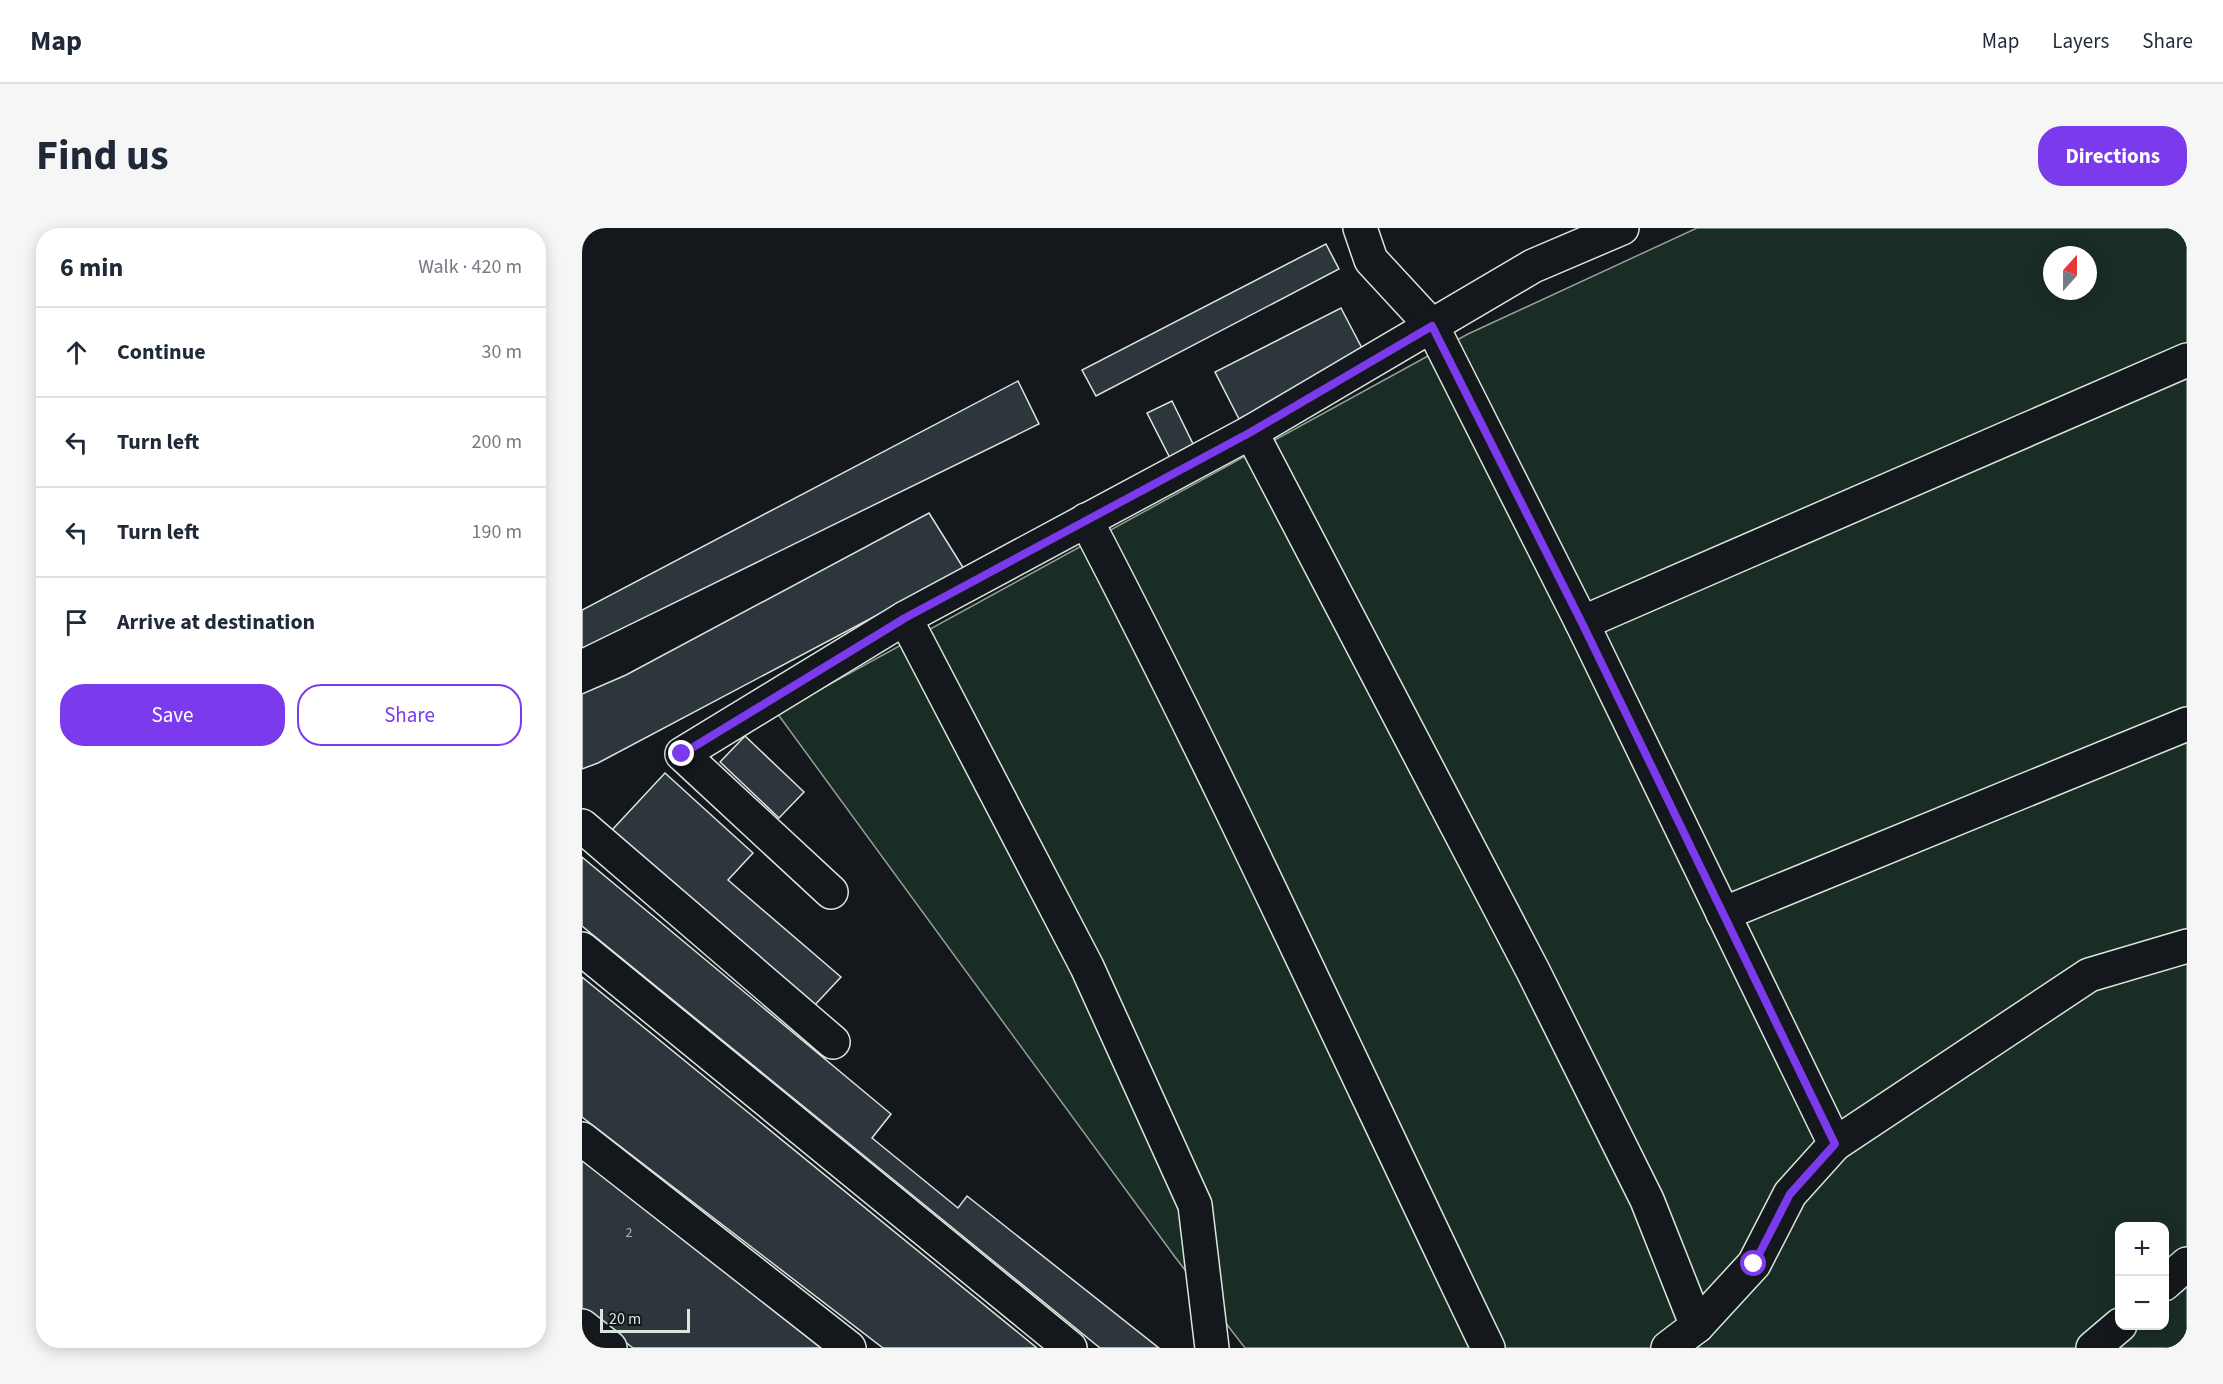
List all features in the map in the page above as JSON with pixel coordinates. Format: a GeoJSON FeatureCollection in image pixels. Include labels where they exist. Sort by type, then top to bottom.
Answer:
{"type":"FeatureCollection","features":[{"type":"Feature","properties":{"kind":"lane"},"geometry":{"type":"LineString","coordinates":[[1360,228],[1371,260],[1432,326],[1582,623],[1835,1144]]}},
{"type":"Feature","properties":{"kind":"lane"},"geometry":{"type":"LineString","coordinates":[[831,892],[682,754],[905,618],[1251,432],[1533,266],[1622,228]]}},
{"type":"Feature","properties":{"kind":"lane"},"geometry":{"type":"LineString","coordinates":[[1582,623],[2187,360]]}},
{"type":"Feature","properties":{"kind":"lane"},"geometry":{"type":"LineString","coordinates":[[1251,432],[1533,971],[1647,1200],[1696,1326]]}},
{"type":"Feature","properties":{"kind":"lane"},"geometry":{"type":"LineString","coordinates":[[1086,520],[1147,636],[1488,1348]]}},
{"type":"Feature","properties":{"kind":"lane"},"geometry":{"type":"LineString","coordinates":[[905,618],[1087,967],[1195,1205],[1212,1348]]}},
{"type":"Feature","properties":{"kind":"lane"},"geometry":{"type":"LineString","coordinates":[[1723,914],[2187,724]]}},
{"type":"Feature","properties":{"kind":"lane"},"geometry":{"type":"LineString","coordinates":[[582,826],[833,1041]]}},
{"type":"Feature","properties":{"kind":"lane"},"geometry":{"type":"LineString","coordinates":[[1668,1348],[1696,1326],[1754,1264],[1790,1194],[1835,1144],[2089,975],[2187,946]]}},
{"type":"Feature","properties":{"kind":"lane"},"geometry":{"type":"LineString","coordinates":[[582,949],[1070,1348]]}},
{"type":"Feature","properties":{"kind":"lane"},"geometry":{"type":"LineString","coordinates":[[582,1139],[849,1348]]}},
{"type":"Feature","properties":{"kind":"lane"},"geometry":{"type":"LineString","coordinates":[[2169,1280],[2187,1264]]}},
{"type":"Feature","properties":{"kind":"lane"},"geometry":{"type":"LineString","coordinates":[[582,1326],[610,1348]]}},
{"type":"Feature","properties":{"kind":"lane"},"geometry":{"type":"LineString","coordinates":[[2093,1348],[2115,1329]]}},
{"type":"Feature","properties":{"kind":"green space"},"geometry":{"type":"Polygon","coordinates":[[[1697,228],[2187,228],[2187,1348],[1245,1348],[1175,1257],[777,713],[1468,334],[1697,228]]]}},
{"type":"Feature","properties":{"kind":"building"},"geometry":{"type":"Polygon","coordinates":[[[1326,244],[1339,269],[1096,396],[1082,370],[1326,244]]]}},
{"type":"Feature","properties":{"kind":"building"},"geometry":{"type":"Polygon","coordinates":[[[1341,308],[1365,354],[1239,419],[1215,372],[1341,308]]]}},
{"type":"Feature","properties":{"kind":"building"},"geometry":{"type":"Polygon","coordinates":[[[1018,381],[1039,424],[582,648],[582,610],[1018,381]]]}},
{"type":"Feature","properties":{"kind":"building"},"geometry":{"type":"Polygon","coordinates":[[[1172,401],[1194,446],[1170,458],[1147,413],[1172,401]]]}},
{"type":"Feature","properties":{"kind":"building"},"geometry":{"type":"Polygon","coordinates":[[[929,513],[964,569],[598,763],[582,769],[582,694],[626,675],[929,513]]]}},
{"type":"Feature","properties":{"kind":"building"},"geometry":{"type":"Polygon","coordinates":[[[745,736],[804,792],[779,818],[720,762],[745,736]]]}},
{"type":"Feature","properties":{"kind":"building"},"geometry":{"type":"Polygon","coordinates":[[[665,773],[753,853],[728,880],[841,977],[813,1007],[612,830],[665,773]]]}},
{"type":"Feature","properties":{"kind":"building"},"geometry":{"type":"Polygon","coordinates":[[[582,857],[891,1114],[872,1138],[958,1208],[967,1196],[1159,1348],[1100,1348],[582,926],[582,857]]]}},
{"type":"Feature","properties":{"kind":"building"},"geometry":{"type":"Polygon","coordinates":[[[582,977],[1037,1348],[883,1348],[582,1117],[582,977]]]}},
{"type":"Feature","properties":{"kind":"building"},"geometry":{"type":"Polygon","coordinates":[[[582,1158],[821,1348],[633,1348],[582,1308],[582,1158]]]}},
{"type":"Feature","properties":{"kind":"route"},"geometry":{"type":"LineString","coordinates":[[682,754],[905,618],[1251,432],[1432,326],[1582,623],[1835,1144],[1790,1194],[1754,1264]]}}]}
